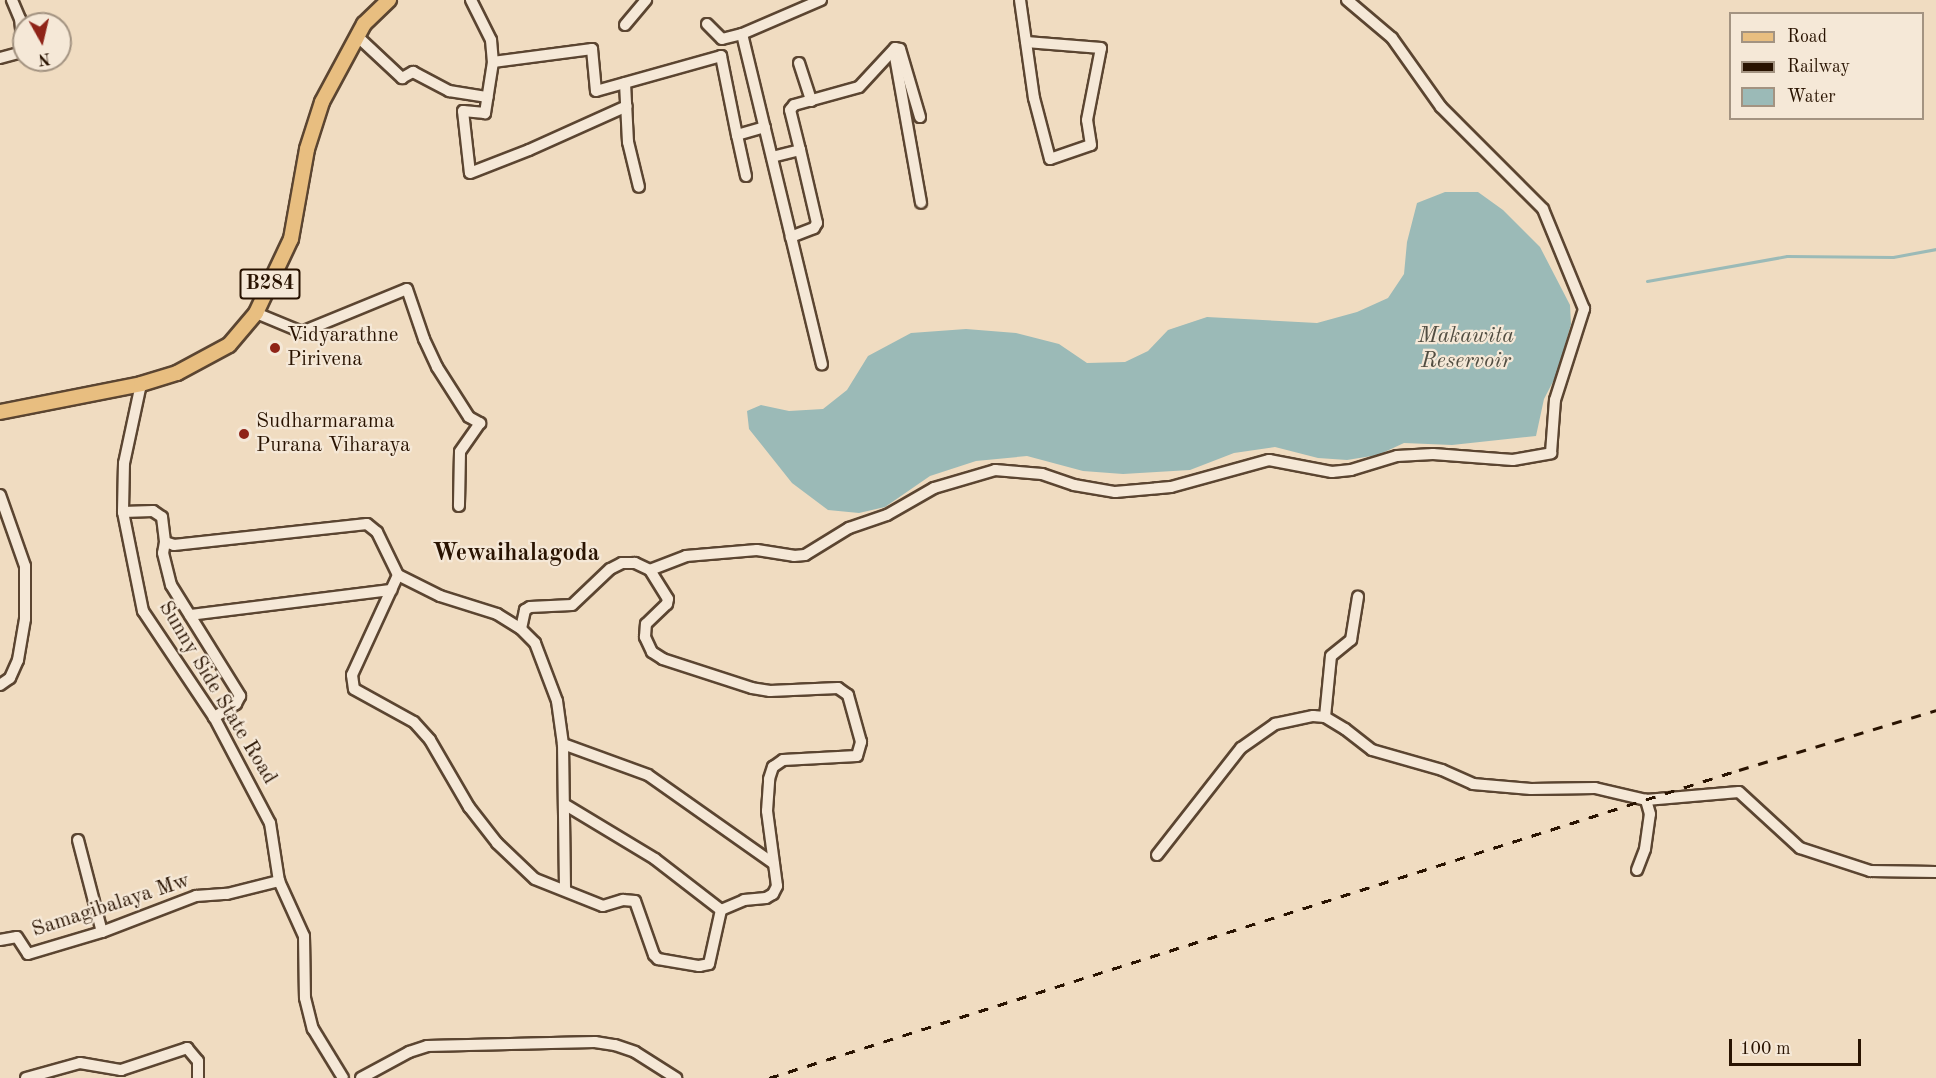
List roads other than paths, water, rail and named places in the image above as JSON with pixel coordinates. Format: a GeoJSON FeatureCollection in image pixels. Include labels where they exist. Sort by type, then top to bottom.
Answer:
{"type":"FeatureCollection","features":[{"type":"Feature","properties":{"kind":"main road","name":"B284"},"geometry":{"type":"LineString","coordinates":[[0,412],[141,384],[177,373],[229,345],[256,313],[291,239],[307,148],[322,102],[364,24],[389,0]]}},
{"type":"Feature","properties":{"kind":"street"},"geometry":{"type":"LineString","coordinates":[[0,58],[23,52],[20,19],[12,0]]}},
{"type":"Feature","properties":{"kind":"street"},"geometry":{"type":"LineString","coordinates":[[471,0],[491,40],[493,62],[484,113],[463,111],[470,173],[529,150],[627,106]]}},
{"type":"Feature","properties":{"kind":"street"},"geometry":{"type":"LineString","coordinates":[[625,26],[646,0]]}},
{"type":"Feature","properties":{"kind":"street"},"geometry":{"type":"LineString","coordinates":[[707,24],[722,39],[742,34],[797,5],[821,0]]}},
{"type":"Feature","properties":{"kind":"street"},"geometry":{"type":"LineString","coordinates":[[1020,0],[1026,42],[1034,98],[1050,159],[1091,145],[1087,120],[1101,48],[1026,42]]}},
{"type":"Feature","properties":{"kind":"street"},"geometry":{"type":"LineString","coordinates":[[650,570],[686,556],[757,550],[794,556],[805,555],[849,528],[887,515],[934,488],[996,470],[1042,474],[1074,485],[1115,492],[1171,487],[1269,459],[1332,472],[1351,470],[1397,456],[1433,454],[1513,460],[1551,453],[1555,400],[1584,309],[1543,209],[1442,107],[1392,38],[1347,0]]}},
{"type":"Feature","properties":{"kind":"street"},"geometry":{"type":"LineString","coordinates":[[742,34],[822,364]]}},
{"type":"Feature","properties":{"kind":"street"},"geometry":{"type":"LineString","coordinates":[[357,36],[402,78],[413,72],[449,91],[488,97]]}},
{"type":"Feature","properties":{"kind":"street"},"geometry":{"type":"LineString","coordinates":[[791,237],[814,228],[817,223],[790,110],[794,105],[859,87],[895,48],[900,50],[920,117]]}},
{"type":"Feature","properties":{"kind":"street"},"geometry":{"type":"LineString","coordinates":[[493,62],[592,49],[596,92],[721,56],[746,176]]}},
{"type":"Feature","properties":{"kind":"street"},"geometry":{"type":"LineString","coordinates":[[894,51],[921,203]]}},
{"type":"Feature","properties":{"kind":"street"},"geometry":{"type":"LineString","coordinates":[[799,63],[811,101]]}},
{"type":"Feature","properties":{"kind":"street"},"geometry":{"type":"LineString","coordinates":[[625,83],[628,142],[639,188]]}},
{"type":"Feature","properties":{"kind":"street"},"geometry":{"type":"LineString","coordinates":[[737,135],[765,127]]}},
{"type":"Feature","properties":{"kind":"street"},"geometry":{"type":"LineString","coordinates":[[772,157],[800,150]]}},
{"type":"Feature","properties":{"kind":"street"},"geometry":{"type":"LineString","coordinates":[[256,313],[302,332],[407,289],[424,339],[437,367],[469,417],[480,423],[460,452],[459,506]]}},
{"type":"Feature","properties":{"kind":"street","name":"Sunny Side State Road"},"geometry":{"type":"LineString","coordinates":[[141,384],[123,463],[123,512],[143,611],[214,717],[270,824],[279,881],[304,936],[305,998],[313,1029],[343,1078]]}},
{"type":"Feature","properties":{"kind":"street"},"geometry":{"type":"LineString","coordinates":[[0,495],[25,566],[25,619],[18,660],[10,678],[0,685]]}},
{"type":"Feature","properties":{"kind":"street"},"geometry":{"type":"LineString","coordinates":[[123,512],[153,511],[162,517],[165,542],[163,553],[171,585],[240,696],[236,704],[214,717]]}},
{"type":"Feature","properties":{"kind":"street"},"geometry":{"type":"LineString","coordinates":[[165,542],[174,545],[367,524],[377,532],[398,575],[440,596],[497,614],[521,629],[535,643],[557,701],[564,744],[565,890]]}},
{"type":"Feature","properties":{"kind":"street"},"geometry":{"type":"LineString","coordinates":[[521,629],[525,610],[530,607],[572,604],[610,568],[622,563],[635,562],[650,570],[668,599],[667,604],[646,624],[645,637],[652,652],[663,659],[752,688],[770,691],[838,688],[848,695],[861,742],[857,756],[783,760],[773,767],[769,779],[767,811],[777,886],[773,894],[766,898],[744,900],[721,910]]}},
{"type":"Feature","properties":{"kind":"street"},"geometry":{"type":"LineString","coordinates":[[398,575],[352,675],[354,689],[414,722],[430,740],[469,807],[497,843],[535,879],[603,906],[623,900],[634,901],[654,955],[699,966],[709,964],[721,910]]}},
{"type":"Feature","properties":{"kind":"street"},"geometry":{"type":"LineString","coordinates":[[190,615],[391,590]]}},
{"type":"Feature","properties":{"kind":"street"},"geometry":{"type":"LineString","coordinates":[[1325,717],[1331,656],[1351,640],[1358,597]]}},
{"type":"Feature","properties":{"kind":"street"},"geometry":{"type":"LineString","coordinates":[[1157,855],[1241,748],[1275,724],[1313,716],[1325,717],[1372,750],[1442,770],[1473,784],[1531,789],[1595,788],[1646,800],[1739,792],[1800,848],[1870,870],[1936,872]]}},
{"type":"Feature","properties":{"kind":"street"},"geometry":{"type":"LineString","coordinates":[[564,744],[648,775],[774,864]]}},
{"type":"Feature","properties":{"kind":"street"},"geometry":{"type":"LineString","coordinates":[[1638,870],[1645,849],[1650,814],[1646,800]]}},
{"type":"Feature","properties":{"kind":"street"},"geometry":{"type":"LineString","coordinates":[[564,804],[655,860],[721,910]]}},
{"type":"Feature","properties":{"kind":"street"},"geometry":{"type":"LineString","coordinates":[[78,840],[102,932]]}},
{"type":"Feature","properties":{"kind":"street","name":"Samagibalaya Mw"},"geometry":{"type":"LineString","coordinates":[[0,940],[17,937],[28,954],[102,932],[196,896],[227,894],[279,881]]}},
{"type":"Feature","properties":{"kind":"street"},"geometry":{"type":"LineString","coordinates":[[361,1078],[409,1052],[427,1046],[595,1042],[615,1045],[635,1052],[676,1078]]}},
{"type":"Feature","properties":{"kind":"street"},"geometry":{"type":"LineString","coordinates":[[26,1078],[80,1063],[121,1070],[187,1048],[198,1061],[198,1078]]}},
{"type":"Feature","properties":{"kind":"water","name":"Makawita Reservoir"},"geometry":{"type":"Polygon","coordinates":[[[1445,192],[1478,192],[1503,210],[1540,247],[1570,305],[1571,324],[1557,374],[1544,399],[1536,436],[1452,445],[1404,443],[1378,455],[1347,460],[1318,458],[1275,447],[1234,453],[1190,470],[1123,474],[1083,471],[1027,456],[976,461],[930,476],[885,507],[859,513],[828,510],[792,483],[749,429],[747,411],[761,405],[789,411],[823,409],[847,390],[868,356],[911,333],[966,329],[1016,333],[1059,344],[1087,363],[1125,362],[1148,351],[1168,330],[1207,317],[1317,323],[1357,312],[1388,298],[1404,274],[1407,242],[1417,203],[1445,192]]]}},
{"type":"Feature","properties":{"kind":"waterway"},"geometry":{"type":"LineString","coordinates":[[1647,281],[1787,256],[1893,257],[1936,249]]}},
{"type":"Feature","properties":{"kind":"railway"},"geometry":{"type":"LineString","coordinates":[[769,1078],[1739,770],[1936,710]]}},
{"type":"Feature","properties":{"kind":"place","name":"Vidyarathne Pirivena"},"geometry":{"type":"Point","coordinates":[275,348]}},
{"type":"Feature","properties":{"kind":"place","name":"Sudharmarama Purana Viharaya"},"geometry":{"type":"Point","coordinates":[244,434]}},
{"type":"Feature","properties":{"kind":"district","name":"Wewaihalagoda"},"geometry":{"type":"Point","coordinates":[516,555]}}]}
